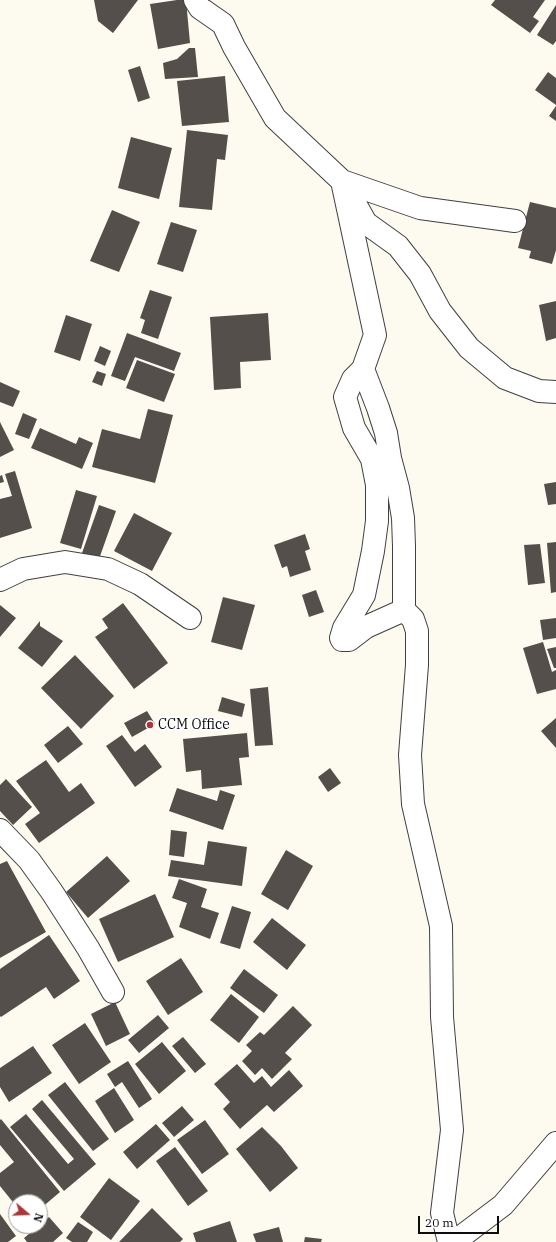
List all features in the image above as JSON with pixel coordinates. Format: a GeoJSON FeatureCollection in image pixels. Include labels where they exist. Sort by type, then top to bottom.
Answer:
{"type":"FeatureCollection","features":[{"type":"Feature","properties":{"kind":"street"},"geometry":{"type":"LineString","coordinates":[[195,0],[200,8],[223,24],[234,47],[275,118],[342,182],[366,222],[398,246],[420,274],[440,311],[469,348],[505,378],[539,390],[556,392]]}},
{"type":"Feature","properties":{"kind":"street"},"geometry":{"type":"LineString","coordinates":[[342,182],[420,208],[515,221]]}},
{"type":"Feature","properties":{"kind":"street"},"geometry":{"type":"LineString","coordinates":[[342,182],[375,336],[363,369],[353,379],[345,397],[354,428],[372,459],[377,485],[376,521],[373,550],[364,595],[344,628],[341,638],[342,640],[349,640],[366,628],[404,610]]}},
{"type":"Feature","properties":{"kind":"street"},"geometry":{"type":"LineString","coordinates":[[363,369],[386,433],[390,458],[398,488],[403,518],[404,610],[413,619],[417,631],[417,664],[410,755],[413,804],[441,926],[442,1017],[452,1130],[442,1214],[449,1242]]}},
{"type":"Feature","properties":{"kind":"street"},"geometry":{"type":"LineString","coordinates":[[0,580],[23,568],[65,562],[108,569],[140,584],[190,618]]}},
{"type":"Feature","properties":{"kind":"street"},"geometry":{"type":"LineString","coordinates":[[0,830],[29,860],[52,892],[88,948],[113,992]]}},
{"type":"Feature","properties":{"kind":"street"},"geometry":{"type":"LineString","coordinates":[[454,1242],[503,1205],[556,1143]]}},
{"type":"Feature","properties":{"kind":"building"},"geometry":{"type":"Polygon","coordinates":[[[94,0],[138,0],[113,33],[98,21],[94,0]]]}},
{"type":"Feature","properties":{"kind":"building"},"geometry":{"type":"Polygon","coordinates":[[[186,0],[190,43],[158,49],[150,4],[186,0]]]}},
{"type":"Feature","properties":{"kind":"building"},"geometry":{"type":"Polygon","coordinates":[[[495,0],[545,0],[533,17],[539,21],[530,33],[491,5],[495,0]]]}},
{"type":"Feature","properties":{"kind":"building"},"geometry":{"type":"Polygon","coordinates":[[[556,5],[556,41],[553,45],[537,35],[556,5]]]}},
{"type":"Feature","properties":{"kind":"building"},"geometry":{"type":"Polygon","coordinates":[[[189,48],[195,48],[198,77],[165,79],[163,63],[177,59],[189,48]]]}},
{"type":"Feature","properties":{"kind":"building"},"geometry":{"type":"Polygon","coordinates":[[[140,66],[150,98],[138,102],[128,70],[140,66]]]}},
{"type":"Feature","properties":{"kind":"building"},"geometry":{"type":"Polygon","coordinates":[[[548,72],[556,78],[556,105],[535,90],[548,72]]]}},
{"type":"Feature","properties":{"kind":"building"},"geometry":{"type":"Polygon","coordinates":[[[225,76],[229,122],[182,126],[177,81],[225,76]]]}},
{"type":"Feature","properties":{"kind":"building"},"geometry":{"type":"Polygon","coordinates":[[[556,106],[556,121],[549,116],[556,106]]]}},
{"type":"Feature","properties":{"kind":"building"},"geometry":{"type":"Polygon","coordinates":[[[187,130],[228,135],[225,160],[217,159],[212,210],[179,207],[187,130]]]}},
{"type":"Feature","properties":{"kind":"building"},"geometry":{"type":"Polygon","coordinates":[[[131,137],[172,148],[159,199],[118,188],[131,137]]]}},
{"type":"Feature","properties":{"kind":"building"},"geometry":{"type":"Polygon","coordinates":[[[530,202],[556,208],[556,250],[552,264],[529,258],[531,251],[518,248],[530,202]]]}},
{"type":"Feature","properties":{"kind":"building"},"geometry":{"type":"Polygon","coordinates":[[[112,210],[140,222],[119,272],[90,261],[112,210]]]}},
{"type":"Feature","properties":{"kind":"building"},"geometry":{"type":"Polygon","coordinates":[[[171,222],[197,230],[183,272],[157,264],[171,222]]]}},
{"type":"Feature","properties":{"kind":"building"},"geometry":{"type":"Polygon","coordinates":[[[150,290],[172,297],[158,339],[141,333],[145,320],[140,318],[150,290]]]}},
{"type":"Feature","properties":{"kind":"building"},"geometry":{"type":"Polygon","coordinates":[[[556,301],[556,338],[546,341],[539,305],[556,301]]]}},
{"type":"Feature","properties":{"kind":"building"},"geometry":{"type":"Polygon","coordinates":[[[268,313],[271,360],[240,362],[241,388],[214,390],[210,317],[268,313]]]}},
{"type":"Feature","properties":{"kind":"building"},"geometry":{"type":"Polygon","coordinates":[[[66,315],[92,324],[80,361],[54,352],[66,315]]]}},
{"type":"Feature","properties":{"kind":"building"},"geometry":{"type":"Polygon","coordinates":[[[127,333],[181,353],[174,371],[135,357],[125,381],[111,376],[127,333]]]}},
{"type":"Feature","properties":{"kind":"building"},"geometry":{"type":"Polygon","coordinates":[[[100,346],[111,351],[105,366],[94,361],[100,346]]]}},
{"type":"Feature","properties":{"kind":"building"},"geometry":{"type":"Polygon","coordinates":[[[137,360],[175,374],[164,402],[126,388],[137,360]]]}},
{"type":"Feature","properties":{"kind":"building"},"geometry":{"type":"Polygon","coordinates":[[[97,371],[106,374],[102,386],[92,382],[97,371]]]}},
{"type":"Feature","properties":{"kind":"building"},"geometry":{"type":"Polygon","coordinates":[[[0,382],[20,391],[13,407],[0,402],[0,382]]]}},
{"type":"Feature","properties":{"kind":"building"},"geometry":{"type":"Polygon","coordinates":[[[148,409],[173,415],[155,483],[92,467],[102,429],[140,439],[148,409]]]}},
{"type":"Feature","properties":{"kind":"building"},"geometry":{"type":"Polygon","coordinates":[[[23,413],[37,419],[29,439],[15,434],[23,413]]]}},
{"type":"Feature","properties":{"kind":"building"},"geometry":{"type":"Polygon","coordinates":[[[0,422],[14,450],[0,457],[0,422]]]}},
{"type":"Feature","properties":{"kind":"building"},"geometry":{"type":"Polygon","coordinates":[[[40,428],[76,444],[79,437],[93,443],[82,469],[31,448],[40,428]]]}},
{"type":"Feature","properties":{"kind":"building"},"geometry":{"type":"Polygon","coordinates":[[[15,471],[32,528],[0,538],[0,499],[12,496],[5,474],[15,471]]]}},
{"type":"Feature","properties":{"kind":"building"},"geometry":{"type":"Polygon","coordinates":[[[2,475],[4,482],[0,483],[0,476],[2,475]]]}},
{"type":"Feature","properties":{"kind":"building"},"geometry":{"type":"Polygon","coordinates":[[[556,482],[556,504],[548,505],[544,484],[556,482]]]}},
{"type":"Feature","properties":{"kind":"building"},"geometry":{"type":"Polygon","coordinates":[[[76,490],[97,496],[81,549],[60,543],[76,490]]]}},
{"type":"Feature","properties":{"kind":"building"},"geometry":{"type":"Polygon","coordinates":[[[99,505],[116,511],[99,559],[82,553],[99,505]]]}},
{"type":"Feature","properties":{"kind":"building"},"geometry":{"type":"Polygon","coordinates":[[[134,513],[172,533],[152,571],[114,551],[134,513]]]}},
{"type":"Feature","properties":{"kind":"building"},"geometry":{"type":"Polygon","coordinates":[[[305,534],[310,549],[305,551],[311,570],[290,577],[287,566],[282,568],[274,545],[305,534]]]}},
{"type":"Feature","properties":{"kind":"building"},"geometry":{"type":"Polygon","coordinates":[[[556,542],[556,592],[551,593],[547,543],[556,542]]]}},
{"type":"Feature","properties":{"kind":"building"},"geometry":{"type":"Polygon","coordinates":[[[540,544],[545,583],[528,585],[524,545],[540,544]]]}},
{"type":"Feature","properties":{"kind":"building"},"geometry":{"type":"Polygon","coordinates":[[[316,590],[324,612],[309,617],[302,595],[316,590]]]}},
{"type":"Feature","properties":{"kind":"building"},"geometry":{"type":"Polygon","coordinates":[[[223,597],[255,605],[242,650],[211,642],[223,597]]]}},
{"type":"Feature","properties":{"kind":"building"},"geometry":{"type":"Polygon","coordinates":[[[123,603],[168,663],[134,689],[95,637],[108,628],[102,619],[123,603]]]}},
{"type":"Feature","properties":{"kind":"building"},"geometry":{"type":"Polygon","coordinates":[[[0,605],[16,618],[0,637],[0,605]]]}},
{"type":"Feature","properties":{"kind":"building"},"geometry":{"type":"Polygon","coordinates":[[[556,618],[556,638],[543,640],[540,620],[556,618]]]}},
{"type":"Feature","properties":{"kind":"building"},"geometry":{"type":"Polygon","coordinates":[[[40,621],[40,626],[63,641],[42,667],[18,648],[40,621]]]}},
{"type":"Feature","properties":{"kind":"building"},"geometry":{"type":"Polygon","coordinates":[[[543,642],[552,672],[556,670],[556,689],[537,694],[523,648],[543,642]]]}},
{"type":"Feature","properties":{"kind":"building"},"geometry":{"type":"Polygon","coordinates":[[[556,647],[556,668],[554,668],[547,649],[556,647]]]}},
{"type":"Feature","properties":{"kind":"building"},"geometry":{"type":"Polygon","coordinates":[[[75,655],[114,696],[81,729],[41,688],[75,655]]]}},
{"type":"Feature","properties":{"kind":"building"},"geometry":{"type":"Polygon","coordinates":[[[268,687],[273,745],[255,746],[250,689],[268,687]]]}},
{"type":"Feature","properties":{"kind":"building"},"geometry":{"type":"Polygon","coordinates":[[[222,697],[245,704],[242,717],[218,711],[222,697]]]}},
{"type":"Feature","properties":{"kind":"building"},"geometry":{"type":"Polygon","coordinates":[[[147,711],[155,724],[132,737],[124,723],[147,711]]]}},
{"type":"Feature","properties":{"kind":"building"},"geometry":{"type":"Polygon","coordinates":[[[556,718],[556,748],[541,731],[556,718]]]}},
{"type":"Feature","properties":{"kind":"building"},"geometry":{"type":"Polygon","coordinates":[[[68,726],[83,744],[58,763],[44,745],[68,726]]]}},
{"type":"Feature","properties":{"kind":"building"},"geometry":{"type":"Polygon","coordinates":[[[247,733],[249,757],[239,758],[242,785],[202,789],[201,770],[186,772],[183,739],[247,733]]]}},
{"type":"Feature","properties":{"kind":"building"},"geometry":{"type":"Polygon","coordinates":[[[122,735],[135,752],[145,744],[162,767],[135,787],[106,746],[122,735]]]}},
{"type":"Feature","properties":{"kind":"building"},"geometry":{"type":"Polygon","coordinates":[[[46,760],[69,792],[81,783],[95,803],[39,843],[25,824],[40,813],[16,781],[46,760]]]}},
{"type":"Feature","properties":{"kind":"building"},"geometry":{"type":"Polygon","coordinates":[[[330,768],[341,783],[328,792],[318,777],[330,768]]]}},
{"type":"Feature","properties":{"kind":"building"},"geometry":{"type":"Polygon","coordinates":[[[6,779],[32,807],[13,825],[0,811],[0,785],[6,779]]]}},
{"type":"Feature","properties":{"kind":"building"},"geometry":{"type":"Polygon","coordinates":[[[177,788],[217,801],[220,790],[235,795],[223,830],[169,811],[177,788]]]}},
{"type":"Feature","properties":{"kind":"building"},"geometry":{"type":"Polygon","coordinates":[[[171,830],[187,832],[184,857],[169,855],[171,830]]]}},
{"type":"Feature","properties":{"kind":"building"},"geometry":{"type":"Polygon","coordinates":[[[208,841],[247,847],[242,886],[168,876],[171,860],[204,865],[208,841]]]}},
{"type":"Feature","properties":{"kind":"building"},"geometry":{"type":"Polygon","coordinates":[[[286,850],[313,866],[288,910],[261,894],[286,850]]]}},
{"type":"Feature","properties":{"kind":"building"},"geometry":{"type":"Polygon","coordinates":[[[107,856],[130,881],[88,918],[66,892],[107,856]]]}},
{"type":"Feature","properties":{"kind":"building"},"geometry":{"type":"Polygon","coordinates":[[[7,861],[46,932],[0,958],[0,864],[7,861]]]}},
{"type":"Feature","properties":{"kind":"building"},"geometry":{"type":"Polygon","coordinates":[[[179,879],[207,889],[201,907],[219,913],[210,939],[179,927],[187,903],[172,898],[179,879]]]}},
{"type":"Feature","properties":{"kind":"building"},"geometry":{"type":"Polygon","coordinates":[[[155,894],[174,937],[118,962],[99,919],[155,894]]]}},
{"type":"Feature","properties":{"kind":"building"},"geometry":{"type":"Polygon","coordinates":[[[232,906],[251,912],[240,949],[220,943],[232,906]]]}},
{"type":"Feature","properties":{"kind":"building"},"geometry":{"type":"Polygon","coordinates":[[[272,918],[306,945],[287,970],[253,942],[272,918]]]}},
{"type":"Feature","properties":{"kind":"building"},"geometry":{"type":"Polygon","coordinates":[[[49,935],[80,981],[54,999],[46,987],[1,1017],[0,969],[49,935]]]}},
{"type":"Feature","properties":{"kind":"building"},"geometry":{"type":"Polygon","coordinates":[[[181,958],[203,992],[168,1015],[146,981],[181,958]]]}},
{"type":"Feature","properties":{"kind":"building"},"geometry":{"type":"Polygon","coordinates":[[[244,969],[278,995],[264,1013],[230,988],[244,969]]]}},
{"type":"Feature","properties":{"kind":"building"},"geometry":{"type":"Polygon","coordinates":[[[231,994],[259,1017],[239,1043],[210,1020],[231,994]]]}},
{"type":"Feature","properties":{"kind":"building"},"geometry":{"type":"Polygon","coordinates":[[[115,1002],[130,1034],[106,1046],[91,1014],[115,1002]]]}},
{"type":"Feature","properties":{"kind":"building"},"geometry":{"type":"Polygon","coordinates":[[[293,1006],[312,1025],[285,1053],[292,1059],[272,1079],[262,1068],[255,1075],[242,1061],[252,1051],[246,1045],[260,1032],[264,1035],[293,1006]]]}},
{"type":"Feature","properties":{"kind":"building"},"geometry":{"type":"Polygon","coordinates":[[[158,1015],[169,1028],[139,1053],[128,1040],[158,1015]]]}},
{"type":"Feature","properties":{"kind":"building"},"geometry":{"type":"Polygon","coordinates":[[[85,1023],[111,1062],[79,1084],[52,1045],[85,1023]]]}},
{"type":"Feature","properties":{"kind":"building"},"geometry":{"type":"Polygon","coordinates":[[[183,1037],[206,1064],[195,1073],[172,1046],[183,1037]]]}},
{"type":"Feature","properties":{"kind":"building"},"geometry":{"type":"Polygon","coordinates":[[[162,1042],[186,1071],[159,1094],[135,1064],[162,1042]]]}},
{"type":"Feature","properties":{"kind":"building"},"geometry":{"type":"Polygon","coordinates":[[[33,1046],[52,1073],[9,1102],[0,1087],[0,1068],[33,1046]]]}},
{"type":"Feature","properties":{"kind":"building"},"geometry":{"type":"Polygon","coordinates":[[[128,1061],[152,1099],[139,1108],[122,1082],[115,1087],[107,1074],[128,1061]]]}},
{"type":"Feature","properties":{"kind":"building"},"geometry":{"type":"Polygon","coordinates":[[[237,1064],[254,1083],[262,1076],[271,1087],[289,1070],[303,1086],[274,1112],[267,1105],[240,1129],[223,1109],[230,1102],[214,1084],[237,1064]]]}},
{"type":"Feature","properties":{"kind":"building"},"geometry":{"type":"Polygon","coordinates":[[[65,1082],[109,1139],[93,1151],[48,1095],[65,1082]]]}},
{"type":"Feature","properties":{"kind":"building"},"geometry":{"type":"Polygon","coordinates":[[[114,1088],[134,1120],[115,1133],[95,1101],[114,1088]]]}},
{"type":"Feature","properties":{"kind":"building"},"geometry":{"type":"Polygon","coordinates":[[[42,1100],[96,1164],[64,1191],[10,1127],[26,1114],[68,1164],[74,1159],[32,1109],[42,1100]]]}},
{"type":"Feature","properties":{"kind":"building"},"geometry":{"type":"Polygon","coordinates":[[[182,1106],[194,1120],[174,1137],[162,1123],[182,1106]]]}},
{"type":"Feature","properties":{"kind":"building"},"geometry":{"type":"Polygon","coordinates":[[[1,1119],[60,1192],[48,1202],[48,1194],[8,1194],[8,1196],[0,1186],[0,1173],[14,1162],[0,1145],[1,1119]]]}},
{"type":"Feature","properties":{"kind":"building"},"geometry":{"type":"Polygon","coordinates":[[[205,1120],[229,1154],[202,1174],[177,1140],[205,1120]]]}},
{"type":"Feature","properties":{"kind":"building"},"geometry":{"type":"Polygon","coordinates":[[[156,1124],[170,1140],[137,1169],[123,1152],[156,1124]]]}},
{"type":"Feature","properties":{"kind":"building"},"geometry":{"type":"Polygon","coordinates":[[[262,1127],[281,1146],[298,1168],[270,1192],[236,1149],[262,1127]]]}},
{"type":"Feature","properties":{"kind":"building"},"geometry":{"type":"Polygon","coordinates":[[[175,1147],[208,1191],[188,1206],[156,1161],[175,1147]]]}},
{"type":"Feature","properties":{"kind":"building"},"geometry":{"type":"Polygon","coordinates":[[[109,1178],[140,1201],[111,1240],[80,1217],[109,1178]]]}},
{"type":"Feature","properties":{"kind":"building"},"geometry":{"type":"Polygon","coordinates":[[[152,1208],[183,1239],[180,1242],[119,1242],[152,1208]]]}},
{"type":"Feature","properties":{"kind":"building"},"geometry":{"type":"Polygon","coordinates":[[[0,1214],[8,1225],[8,1234],[15,1234],[16,1236],[8,1242],[0,1242],[0,1214]]]}},
{"type":"Feature","properties":{"kind":"building"},"geometry":{"type":"Polygon","coordinates":[[[49,1217],[63,1233],[53,1242],[27,1242],[24,1238],[29,1234],[48,1234],[49,1217]]]}},
{"type":"Feature","properties":{"kind":"building"},"geometry":{"type":"Polygon","coordinates":[[[230,1221],[237,1242],[196,1242],[193,1233],[230,1221]]]}},
{"type":"Feature","properties":{"kind":"building"},"geometry":{"type":"Polygon","coordinates":[[[78,1222],[93,1232],[87,1242],[72,1242],[66,1238],[78,1222]]]}},
{"type":"Feature","properties":{"kind":"building"},"geometry":{"type":"Polygon","coordinates":[[[279,1227],[283,1242],[256,1242],[253,1234],[279,1227]]]}},
{"type":"Feature","properties":{"kind":"building"},"geometry":{"type":"Polygon","coordinates":[[[305,1237],[322,1239],[321,1242],[304,1242],[305,1237]]]}},
{"type":"Feature","properties":{"kind":"place","name":"CCM Office"},"geometry":{"type":"Point","coordinates":[150,725]}}]}
